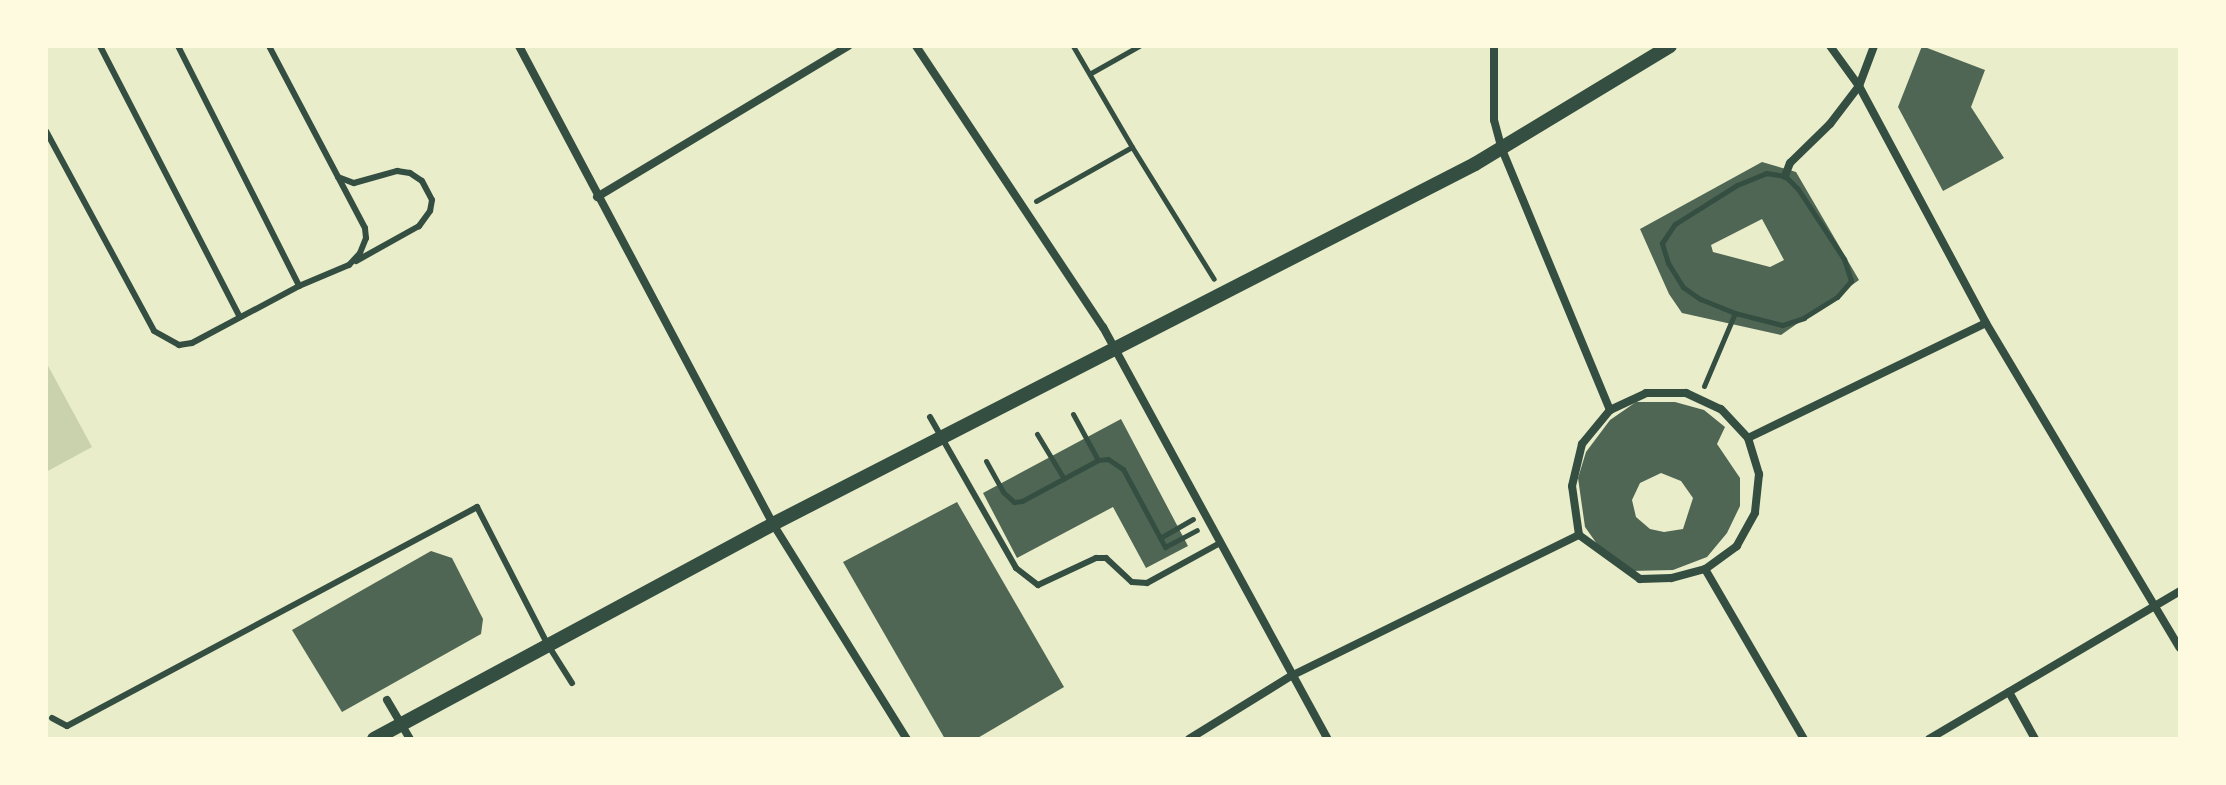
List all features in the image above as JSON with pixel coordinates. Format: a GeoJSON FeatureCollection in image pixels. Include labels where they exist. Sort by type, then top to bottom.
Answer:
{"type":"FeatureCollection","features":[{"type":"Feature","properties":{"kind":"street"},"geometry":{"type":"LineString","coordinates":[[519,46],[773,524],[907,739]]}},
{"type":"Feature","properties":{"kind":"street"},"geometry":{"type":"LineString","coordinates":[[597,197],[848,46]]}},
{"type":"Feature","properties":{"kind":"street"},"geometry":{"type":"LineString","coordinates":[[916,46],[1114,347],[1328,739]]}},
{"type":"Feature","properties":{"kind":"street"},"geometry":{"type":"LineString","coordinates":[[1494,46],[1494,120],[1501,147],[1610,410]]}},
{"type":"Feature","properties":{"kind":"street"},"geometry":{"type":"LineString","coordinates":[[374,739],[773,524],[1475,164],[1670,46]]}},
{"type":"Feature","properties":{"kind":"street"},"geometry":{"type":"LineString","coordinates":[[1830,46],[1859,86],[1986,323],[2180,648]]}},
{"type":"Feature","properties":{"kind":"street"},"geometry":{"type":"LineString","coordinates":[[1785,176],[1790,163],[1830,124],[1859,86],[1874,46]]}},
{"type":"Feature","properties":{"kind":"street"},"geometry":{"type":"LineString","coordinates":[[1748,438],[1986,323]]}},
{"type":"Feature","properties":{"kind":"street"},"geometry":{"type":"LineString","coordinates":[[1646,393],[1686,393],[1699,399],[1721,409],[1748,438],[1759,474],[1755,513],[1737,546],[1705,569],[1671,578],[1640,579],[1579,535],[1572,486],[1582,444],[1610,410],[1646,393]]}},
{"type":"Feature","properties":{"kind":"street"},"geometry":{"type":"LineString","coordinates":[[1189,739],[1291,676],[1579,535]]}},
{"type":"Feature","properties":{"kind":"street"},"geometry":{"type":"LineString","coordinates":[[1705,569],[1804,739]]}},
{"type":"Feature","properties":{"kind":"street"},"geometry":{"type":"LineString","coordinates":[[1929,739],[2180,591]]}},
{"type":"Feature","properties":{"kind":"street"},"geometry":{"type":"LineString","coordinates":[[2009,692],[2035,739]]}},
{"type":"Feature","properties":{"kind":"street"},"geometry":{"type":"LineString","coordinates":[[387,700],[410,739]]}},
{"type":"Feature","properties":{"kind":"lane"},"geometry":{"type":"LineString","coordinates":[[100,46],[240,317]]}},
{"type":"Feature","properties":{"kind":"lane"},"geometry":{"type":"LineString","coordinates":[[178,46],[299,286]]}},
{"type":"Feature","properties":{"kind":"lane"},"geometry":{"type":"LineString","coordinates":[[269,46],[365,228],[360,253],[349,265]]}},
{"type":"Feature","properties":{"kind":"lane"},"geometry":{"type":"LineString","coordinates":[[46,131],[154,331],[179,345],[192,343],[299,286],[349,265],[419,226],[430,211],[432,200],[422,181],[410,173],[397,171],[354,183],[338,177]]}},
{"type":"Feature","properties":{"kind":"lane"},"geometry":{"type":"LineString","coordinates":[[930,417],[1016,568],[1038,585],[1096,558],[1114,562],[1132,582],[1147,583],[1220,543]]}},
{"type":"Feature","properties":{"kind":"lane"},"geometry":{"type":"LineString","coordinates":[[52,718],[67,726],[477,507],[548,645],[572,683]]}},
{"type":"Feature","properties":{"kind":"path"},"geometry":{"type":"LineString","coordinates":[[1073,46],[1221,292]]}},
{"type":"Feature","properties":{"kind":"path"},"geometry":{"type":"LineString","coordinates":[[1091,73],[1139,46]]}},
{"type":"Feature","properties":{"kind":"path"},"geometry":{"type":"LineString","coordinates":[[1024,208],[1132,147]]}},
{"type":"Feature","properties":{"kind":"path"},"geometry":{"type":"LineString","coordinates":[[1766,173],[1785,176],[1798,189],[1844,259],[1851,281],[1837,297],[1804,318],[1782,325],[1735,313],[1700,299],[1683,287],[1668,263],[1662,243],[1675,224],[1737,185],[1766,173]]}},
{"type":"Feature","properties":{"kind":"path"},"geometry":{"type":"LineString","coordinates":[[1699,399],[1735,313]]}},
{"type":"Feature","properties":{"kind":"path"},"geometry":{"type":"LineString","coordinates":[[1073,414],[1098,460]]}},
{"type":"Feature","properties":{"kind":"path"},"geometry":{"type":"LineString","coordinates":[[1037,434],[1064,479]]}},
{"type":"Feature","properties":{"kind":"path"},"geometry":{"type":"LineString","coordinates":[[986,461],[1003,492],[1014,502],[1098,460],[1117,462],[1165,547],[1209,523]]}},
{"type":"Feature","properties":{"kind":"path"},"geometry":{"type":"LineString","coordinates":[[1160,538],[1204,513]]}},
{"type":"Feature","properties":{"kind":"green space"},"geometry":{"type":"Polygon","coordinates":[[[46,362],[92,447],[46,472],[46,362]]]}},
{"type":"Feature","properties":{"kind":"building"},"geometry":{"type":"Polygon","coordinates":[[[1922,46],[1985,70],[1971,107],[2004,158],[1943,191],[1898,107],[1922,46]]]}},
{"type":"Feature","properties":{"kind":"building"},"geometry":{"type":"Polygon","coordinates":[[[1762,162],[1796,172],[1859,280],[1781,335],[1682,313],[1669,294],[1640,229],[1762,162]],[[1762,219],[1711,245],[1713,252],[1770,267],[1784,260],[1762,219]]]}},
{"type":"Feature","properties":{"kind":"building"},"geometry":{"type":"Polygon","coordinates":[[[1636,402],[1675,402],[1704,410],[1725,427],[1717,444],[1740,478],[1740,506],[1727,533],[1707,557],[1673,570],[1631,571],[1602,551],[1585,527],[1578,478],[1586,452],[1610,420],[1636,402]],[[1661,473],[1640,483],[1632,500],[1636,517],[1650,529],[1664,532],[1683,529],[1693,498],[1681,481],[1661,473]]]}},
{"type":"Feature","properties":{"kind":"building"},"geometry":{"type":"Polygon","coordinates":[[[1121,419],[1188,546],[1146,568],[1113,507],[1017,558],[983,493],[1121,419]]]}},
{"type":"Feature","properties":{"kind":"building"},"geometry":{"type":"Polygon","coordinates":[[[957,502],[1064,687],[976,739],[945,739],[843,562],[957,502]]]}},
{"type":"Feature","properties":{"kind":"building"},"geometry":{"type":"Polygon","coordinates":[[[431,551],[452,558],[483,619],[481,634],[342,712],[292,630],[431,551]]]}}]}
